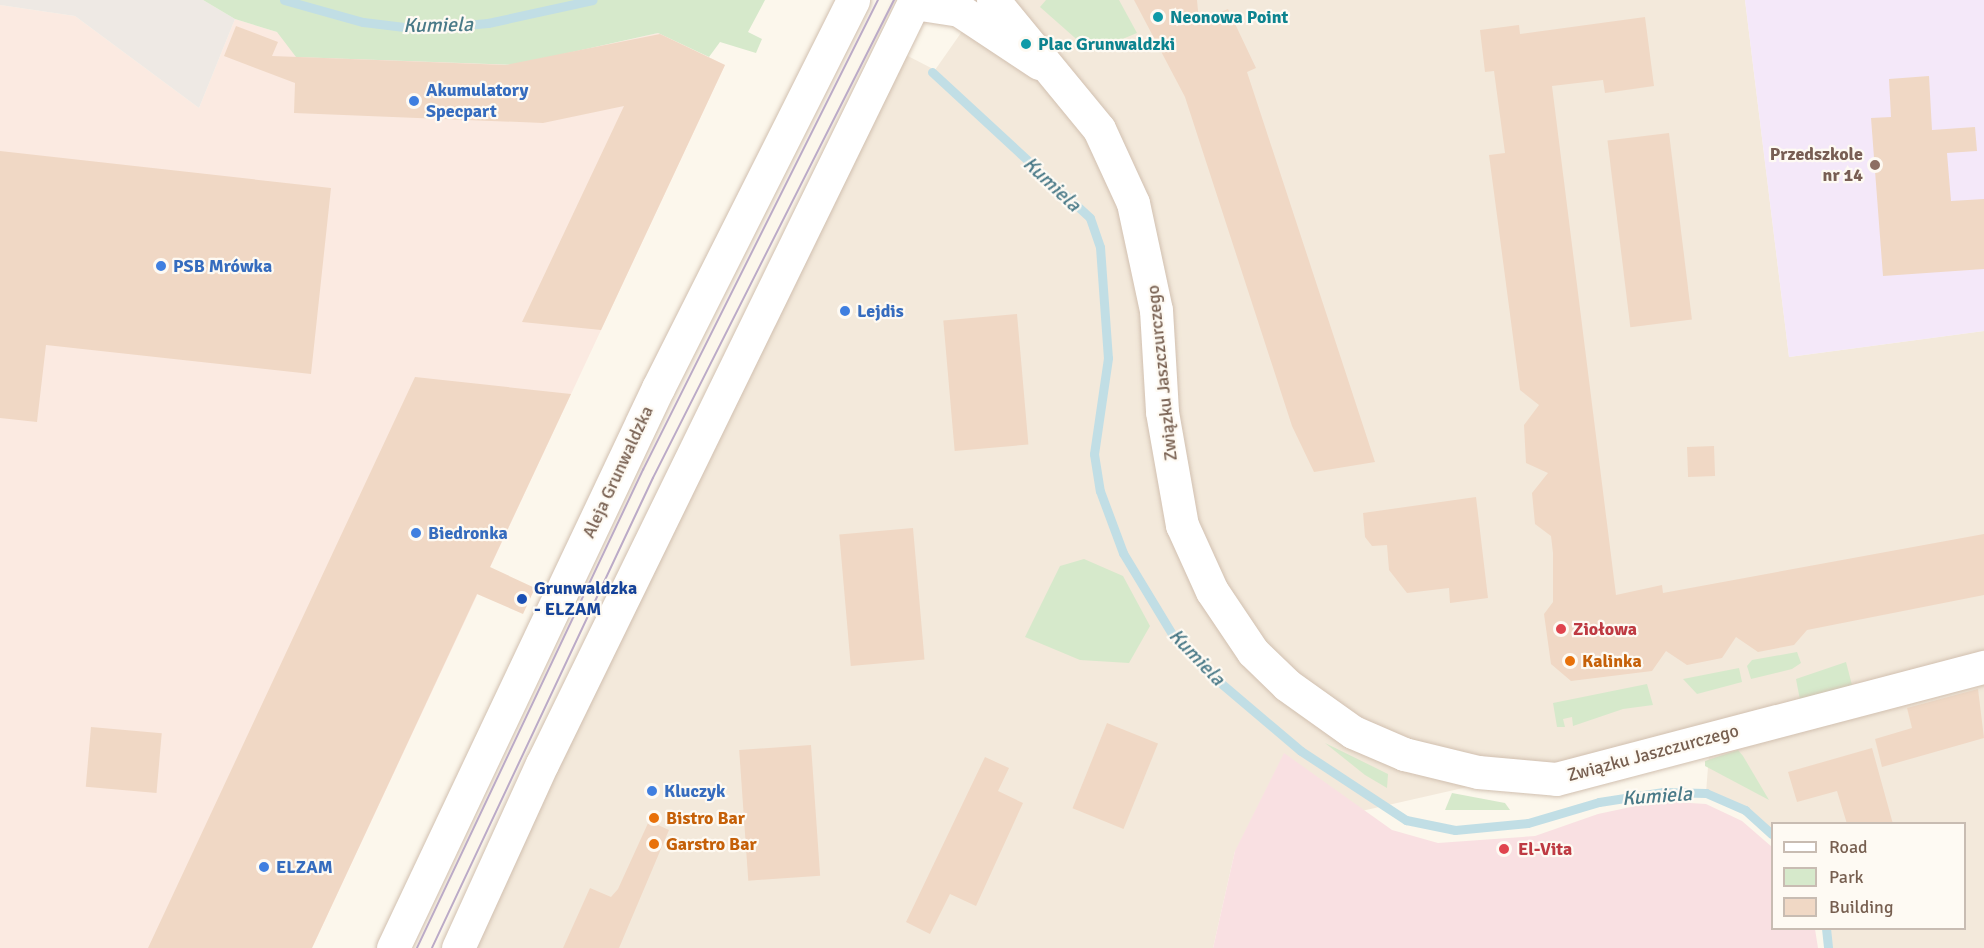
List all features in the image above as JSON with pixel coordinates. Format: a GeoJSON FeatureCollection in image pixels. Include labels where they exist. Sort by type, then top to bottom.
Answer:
{"type":"FeatureCollection","features":[{"type":"Feature","properties":{"kind":"main road","name":"Aleja Grunwaldzka"},"geometry":{"type":"LineString","coordinates":[[393,948],[658,388],[853,0]]}},
{"type":"Feature","properties":{"kind":"main road","name":"Związku Jaszczurczego"},"geometry":{"type":"LineString","coordinates":[[993,0],[1057,74],[1099,129],[1133,203],[1146,251],[1156,310],[1162,412],[1182,525],[1212,591],[1253,652],[1287,685],[1353,732],[1404,754],[1457,767],[1556,779],[1984,667]]}},
{"type":"Feature","properties":{"kind":"main road","name":"Związku Jaszczurczego"},"geometry":{"type":"LineString","coordinates":[[914,2],[959,10],[992,36],[1057,74]]}},
{"type":"Feature","properties":{"kind":"main road"},"geometry":{"type":"LineString","coordinates":[[458,948],[542,764],[914,2]]}},
{"type":"Feature","properties":{"kind":"shaded area"},"geometry":{"type":"Polygon","coordinates":[[[0,0],[203,0],[235,19],[199,108],[75,16],[0,5],[0,0]]]}},
{"type":"Feature","properties":{"kind":"shaded area"},"geometry":{"type":"Polygon","coordinates":[[[984,0],[1745,0],[1789,357],[1984,331],[1984,659],[1556,767],[1322,820],[1235,851],[1213,948],[472,948],[799,264],[906,55],[935,70],[984,0]]]}},
{"type":"Feature","properties":{"kind":"shaded area","name":"Przedszkole nr 14"},"geometry":{"type":"Polygon","coordinates":[[[1745,0],[1984,0],[1984,331],[1789,357],[1745,0]]]}},
{"type":"Feature","properties":{"kind":"shaded area"},"geometry":{"type":"Polygon","coordinates":[[[0,5],[75,16],[199,108],[235,19],[277,32],[514,65],[658,33],[725,65],[312,948],[0,948],[0,5]]]}},
{"type":"Feature","properties":{"kind":"shaded area"},"geometry":{"type":"Polygon","coordinates":[[[1984,682],[1984,948],[1828,948],[1826,930],[1966,930],[1966,822],[1771,822],[1771,833],[1745,810],[1706,793],[1709,754],[1984,682]]]}},
{"type":"Feature","properties":{"kind":"shaded area","name":"El-Vita"},"geometry":{"type":"Polygon","coordinates":[[[1284,753],[1392,830],[1438,843],[1535,836],[1598,814],[1659,801],[1706,804],[1742,821],[1771,846],[1771,930],[1815,930],[1818,948],[1213,948],[1235,851],[1284,753]]]}},
{"type":"Feature","properties":{"kind":"green space"},"geometry":{"type":"Polygon","coordinates":[[[203,0],[765,0],[748,32],[762,39],[756,53],[720,42],[709,57],[658,33],[514,65],[296,57],[277,32],[235,19],[203,0]]]}},
{"type":"Feature","properties":{"kind":"green space"},"geometry":{"type":"Polygon","coordinates":[[[1046,0],[1119,0],[1137,33],[1091,52],[1040,7],[1046,0]]]}},
{"type":"Feature","properties":{"kind":"green space"},"geometry":{"type":"Polygon","coordinates":[[[1084,559],[1123,576],[1150,626],[1129,663],[1080,660],[1025,637],[1060,566],[1084,559]]]}},
{"type":"Feature","properties":{"kind":"green space"},"geometry":{"type":"Polygon","coordinates":[[[1797,652],[1801,663],[1792,669],[1751,679],[1747,666],[1752,660],[1797,652]]]}},
{"type":"Feature","properties":{"kind":"green space"},"geometry":{"type":"Polygon","coordinates":[[[1846,662],[1852,685],[1800,700],[1796,679],[1846,662]]]}},
{"type":"Feature","properties":{"kind":"green space"},"geometry":{"type":"Polygon","coordinates":[[[1739,668],[1742,682],[1697,694],[1683,679],[1739,668]]]}},
{"type":"Feature","properties":{"kind":"green space"},"geometry":{"type":"Polygon","coordinates":[[[1647,684],[1653,705],[1623,709],[1573,726],[1572,717],[1563,719],[1565,727],[1557,727],[1553,703],[1647,684]]]}},
{"type":"Feature","properties":{"kind":"green space"},"geometry":{"type":"Polygon","coordinates":[[[1325,743],[1388,774],[1387,788],[1365,775],[1325,743]]]}},
{"type":"Feature","properties":{"kind":"green space"},"geometry":{"type":"Polygon","coordinates":[[[1738,750],[1769,800],[1705,766],[1705,761],[1738,750]]]}},
{"type":"Feature","properties":{"kind":"green space"},"geometry":{"type":"Polygon","coordinates":[[[1452,793],[1505,803],[1510,810],[1445,810],[1452,793]]]}},
{"type":"Feature","properties":{"kind":"building"},"geometry":{"type":"Polygon","coordinates":[[[1134,0],[1197,0],[1199,21],[1228,9],[1256,68],[1247,72],[1375,462],[1314,472],[1292,426],[1185,97],[1134,0]]]}},
{"type":"Feature","properties":{"kind":"building"},"geometry":{"type":"Polygon","coordinates":[[[1645,17],[1654,86],[1605,93],[1603,80],[1552,86],[1616,595],[1662,585],[1663,593],[1984,534],[1984,595],[1807,630],[1794,645],[1758,652],[1736,637],[1722,658],[1687,665],[1666,651],[1652,671],[1571,681],[1551,664],[1544,614],[1553,602],[1553,553],[1551,536],[1535,524],[1532,493],[1548,473],[1526,463],[1524,425],[1539,405],[1520,390],[1489,155],[1505,153],[1494,71],[1485,72],[1480,30],[1519,25],[1520,34],[1645,17]]]}},
{"type":"Feature","properties":{"kind":"building"},"geometry":{"type":"Polygon","coordinates":[[[236,26],[278,42],[272,56],[506,65],[660,34],[725,65],[601,330],[522,322],[624,106],[543,123],[294,113],[295,83],[224,56],[236,26]]]}},
{"type":"Feature","properties":{"kind":"building"},"geometry":{"type":"Polygon","coordinates":[[[1929,76],[1932,130],[1975,127],[1977,151],[1947,153],[1951,201],[1984,199],[1984,269],[1883,276],[1871,118],[1891,117],[1889,79],[1929,76]]]}},
{"type":"Feature","properties":{"kind":"building"},"geometry":{"type":"Polygon","coordinates":[[[1669,133],[1692,320],[1630,327],[1607,141],[1669,133]]]}},
{"type":"Feature","properties":{"kind":"building","name":"PSB Mrówka"},"geometry":{"type":"Polygon","coordinates":[[[0,151],[331,188],[311,374],[46,345],[37,422],[0,418],[0,151]]]}},
{"type":"Feature","properties":{"kind":"building"},"geometry":{"type":"Polygon","coordinates":[[[1017,314],[1028,445],[955,451],[943,320],[1017,314]]]}},
{"type":"Feature","properties":{"kind":"building"},"geometry":{"type":"Polygon","coordinates":[[[415,377],[571,394],[490,567],[535,588],[523,614],[477,594],[312,948],[148,948],[415,377]]]}},
{"type":"Feature","properties":{"kind":"building"},"geometry":{"type":"Polygon","coordinates":[[[1714,446],[1715,476],[1688,477],[1687,447],[1714,446]]]}},
{"type":"Feature","properties":{"kind":"building"},"geometry":{"type":"Polygon","coordinates":[[[1476,497],[1488,598],[1450,603],[1449,588],[1407,593],[1389,570],[1387,545],[1372,546],[1365,537],[1363,513],[1476,497]]]}},
{"type":"Feature","properties":{"kind":"building"},"geometry":{"type":"Polygon","coordinates":[[[913,528],[925,659],[851,666],[839,534],[913,528]]]}},
{"type":"Feature","properties":{"kind":"building"},"geometry":{"type":"Polygon","coordinates":[[[1978,689],[1984,738],[1882,767],[1875,739],[1912,728],[1907,708],[1978,689]]]}},
{"type":"Feature","properties":{"kind":"building"},"geometry":{"type":"Polygon","coordinates":[[[1107,723],[1158,744],[1124,829],[1073,808],[1107,723]]]}},
{"type":"Feature","properties":{"kind":"building"},"geometry":{"type":"Polygon","coordinates":[[[91,727],[162,733],[157,793],[86,787],[91,727]]]}},
{"type":"Feature","properties":{"kind":"building"},"geometry":{"type":"Polygon","coordinates":[[[811,745],[820,876],[748,881],[739,750],[811,745]]]}},
{"type":"Feature","properties":{"kind":"building"},"geometry":{"type":"Polygon","coordinates":[[[1872,748],[1892,822],[1846,822],[1837,791],[1797,802],[1788,772],[1872,748]]]}},
{"type":"Feature","properties":{"kind":"building"},"geometry":{"type":"Polygon","coordinates":[[[985,757],[1009,768],[998,791],[1023,803],[976,906],[950,894],[930,934],[906,922],[985,757]]]}},
{"type":"Feature","properties":{"kind":"building"},"geometry":{"type":"Polygon","coordinates":[[[649,821],[669,830],[619,948],[563,948],[590,888],[611,897],[618,889],[649,821]]]}},
{"type":"Feature","properties":{"kind":"waterway","name":"Kumiela"},"geometry":{"type":"LineString","coordinates":[[284,0],[363,22],[421,29],[488,23],[593,0]]}},
{"type":"Feature","properties":{"kind":"waterway","name":"Kumiela"},"geometry":{"type":"LineString","coordinates":[[932,72],[1090,218],[1100,247],[1108,358],[1094,454],[1100,491],[1123,553],[1172,634],[1203,668],[1301,751],[1406,820],[1455,830],[1528,823],[1599,802],[1663,792],[1706,793],[1745,810],[1771,833]]}},
{"type":"Feature","properties":{"kind":"waterway","name":"Kumiela"},"geometry":{"type":"LineString","coordinates":[[1826,930],[1828,948]]}},
{"type":"Feature","properties":{"kind":"tram line"},"geometry":{"type":"LineString","coordinates":[[417,948],[643,470],[878,0]]}},
{"type":"Feature","properties":{"kind":"tram line"},"geometry":{"type":"LineString","coordinates":[[432,948],[653,478],[894,0]]}},
{"type":"Feature","properties":{"kind":"place","name":"Neonowa Point"},"geometry":{"type":"Point","coordinates":[1158,17]}},
{"type":"Feature","properties":{"kind":"place","name":"Plac Grunwaldzki"},"geometry":{"type":"Point","coordinates":[1026,44]}},
{"type":"Feature","properties":{"kind":"place","name":"Akumulatory Specpart"},"geometry":{"type":"Point","coordinates":[414,101]}},
{"type":"Feature","properties":{"kind":"place","name":"Przedszkole nr 14"},"geometry":{"type":"Point","coordinates":[1875,165]}},
{"type":"Feature","properties":{"kind":"place","name":"PSB Mrówka"},"geometry":{"type":"Point","coordinates":[161,266]}},
{"type":"Feature","properties":{"kind":"place","name":"Lejdis"},"geometry":{"type":"Point","coordinates":[845,311]}},
{"type":"Feature","properties":{"kind":"place","name":"Biedronka"},"geometry":{"type":"Point","coordinates":[416,533]}},
{"type":"Feature","properties":{"kind":"place","name":"Grunwaldzka - ELZAM"},"geometry":{"type":"Point","coordinates":[522,599]}},
{"type":"Feature","properties":{"kind":"place","name":"Ziołowa"},"geometry":{"type":"Point","coordinates":[1561,629]}},
{"type":"Feature","properties":{"kind":"place","name":"Kalinka"},"geometry":{"type":"Point","coordinates":[1570,661]}},
{"type":"Feature","properties":{"kind":"place","name":"Kluczyk"},"geometry":{"type":"Point","coordinates":[652,791]}},
{"type":"Feature","properties":{"kind":"place","name":"Bistro Bar"},"geometry":{"type":"Point","coordinates":[654,818]}},
{"type":"Feature","properties":{"kind":"place","name":"Garstro Bar"},"geometry":{"type":"Point","coordinates":[654,844]}},
{"type":"Feature","properties":{"kind":"place","name":"El-Vita"},"geometry":{"type":"Point","coordinates":[1504,849]}},
{"type":"Feature","properties":{"kind":"place","name":"ELZAM"},"geometry":{"type":"Point","coordinates":[264,867]}}]}
